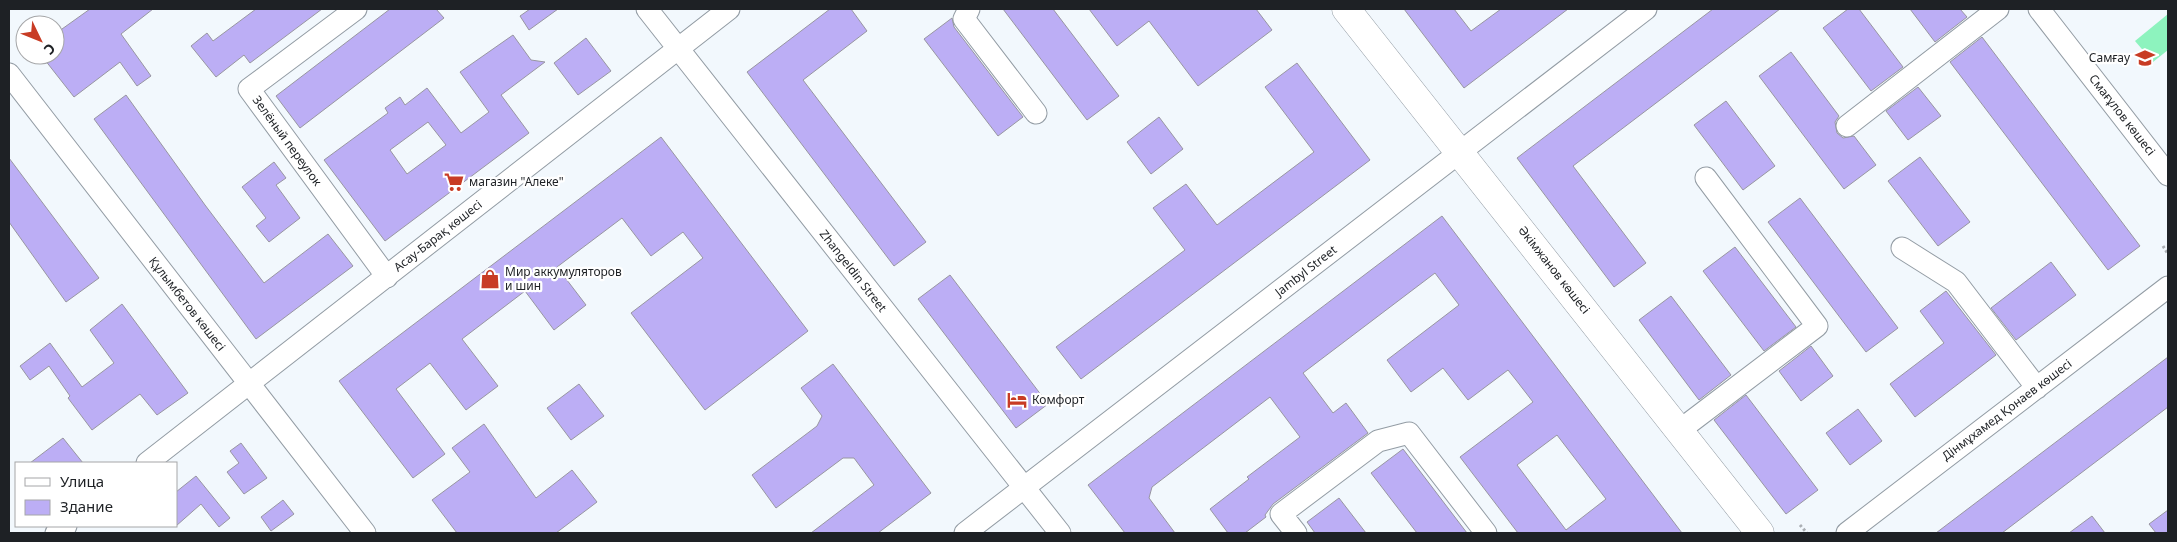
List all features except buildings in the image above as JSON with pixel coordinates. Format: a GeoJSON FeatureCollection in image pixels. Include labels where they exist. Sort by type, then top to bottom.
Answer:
{"type":"FeatureCollection","features":[{"type":"Feature","properties":{"kind":"main road","name":"Әкімжанов көшесі"},"geometry":{"type":"LineString","coordinates":[[1346,9],[1760,533]]}},
{"type":"Feature","properties":{"kind":"street","name":"Зелёный переулок"},"geometry":{"type":"LineString","coordinates":[[356,9],[249,89],[387,277]]}},
{"type":"Feature","properties":{"kind":"street","name":"Zhangeldin Street"},"geometry":{"type":"LineString","coordinates":[[647,9],[1060,533]]}},
{"type":"Feature","properties":{"kind":"street","name":"Асау-Барақ көшесі"},"geometry":{"type":"LineString","coordinates":[[148,462],[729,9]]}},
{"type":"Feature","properties":{"kind":"street"},"geometry":{"type":"LineString","coordinates":[[969,9],[964,19],[1036,113]]}},
{"type":"Feature","properties":{"kind":"street","name":"Jambyl Street"},"geometry":{"type":"LineString","coordinates":[[965,533],[1646,9]]}},
{"type":"Feature","properties":{"kind":"street"},"geometry":{"type":"LineString","coordinates":[[1847,126],[1998,9]]}},
{"type":"Feature","properties":{"kind":"street","name":"Смағұлов көшесі"},"geometry":{"type":"LineString","coordinates":[[2039,9],[2168,175]]}},
{"type":"Feature","properties":{"kind":"street","name":"Құлымбетов көшесі"},"geometry":{"type":"LineString","coordinates":[[9,74],[365,533]]}},
{"type":"Feature","properties":{"kind":"street"},"geometry":{"type":"LineString","coordinates":[[1680,430],[1817,326],[1706,178]]}},
{"type":"Feature","properties":{"kind":"street"},"geometry":{"type":"LineString","coordinates":[[1902,248],[1956,282],[2037,388]]}},
{"type":"Feature","properties":{"kind":"street","name":"Дінмұхамед Қонаев көшесі"},"geometry":{"type":"LineString","coordinates":[[1847,533],[2168,288]]}},
{"type":"Feature","properties":{"kind":"street"},"geometry":{"type":"LineString","coordinates":[[1296,533],[1281,514],[1378,441],[1409,434],[1486,533]]}},
{"type":"Feature","properties":{"kind":"path"},"geometry":{"type":"LineString","coordinates":[[2163,246],[2168,254]]}},
{"type":"Feature","properties":{"kind":"path"},"geometry":{"type":"LineString","coordinates":[[1800,525],[1806,533]]}},
{"type":"Feature","properties":{"kind":"green space"},"geometry":{"type":"Polygon","coordinates":[[[2168,14],[2168,50],[2153,62],[2135,41],[2168,14]]]}},
{"type":"Feature","properties":{"kind":"place","name":"Самғау"},"geometry":{"type":"Point","coordinates":[2145,58]}},
{"type":"Feature","properties":{"kind":"place","name":"магазин \"Алеке\""},"geometry":{"type":"Point","coordinates":[454,182]}},
{"type":"Feature","properties":{"kind":"place","name":"Мир аккумуляторов и шин"},"geometry":{"type":"Point","coordinates":[490,279]}},
{"type":"Feature","properties":{"kind":"place","name":"Комфорт"},"geometry":{"type":"Point","coordinates":[1017,400]}}]}
